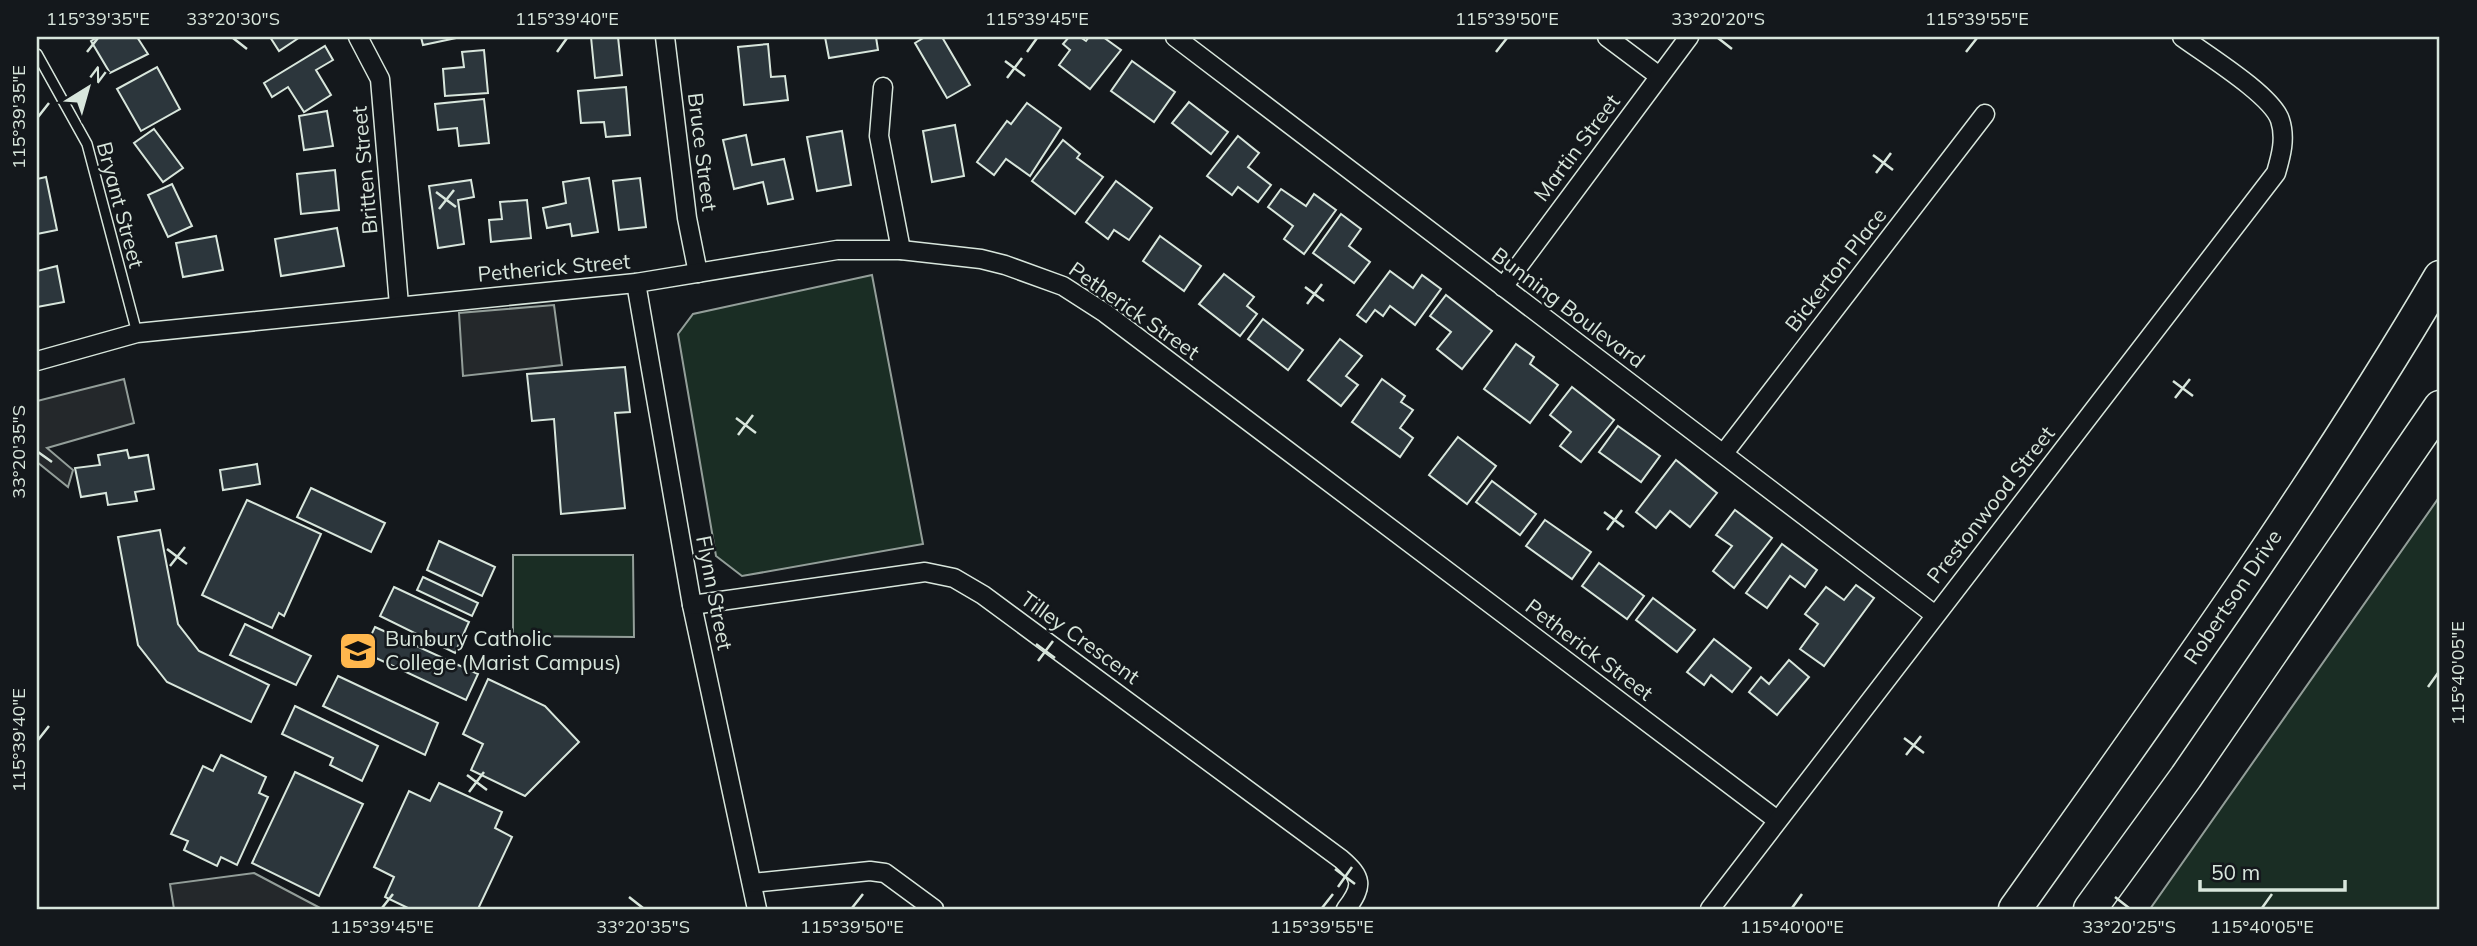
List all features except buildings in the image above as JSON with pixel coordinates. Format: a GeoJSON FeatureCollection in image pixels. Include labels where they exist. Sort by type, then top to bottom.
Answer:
{"type":"FeatureCollection","features":[{"type":"Feature","properties":{"kind":"highway","name":"Robertson Drive"},"geometry":{"type":"LineString","coordinates":[[2015,909],[2239,590],[2401,345],[2440,277]]}},
{"type":"Feature","properties":{"kind":"highway"},"geometry":{"type":"LineString","coordinates":[[2090,909],[2186,778],[2440,407]]}},
{"type":"Feature","properties":{"kind":"street","name":"Britten Street"},"geometry":{"type":"LineString","coordinates":[[358,37],[380,79],[399,305]]}},
{"type":"Feature","properties":{"kind":"street","name":"Bruce Street"},"geometry":{"type":"LineString","coordinates":[[665,37],[687,218],[698,273]]}},
{"type":"Feature","properties":{"kind":"street","name":"Bunning Boulevard"},"geometry":{"type":"LineString","coordinates":[[1175,37],[1935,615]]}},
{"type":"Feature","properties":{"kind":"street"},"geometry":{"type":"LineString","coordinates":[[1607,37],[1659,76]]}},
{"type":"Feature","properties":{"kind":"street","name":"Martin Street"},"geometry":{"type":"LineString","coordinates":[[1503,287],[1689,37]]}},
{"type":"Feature","properties":{"kind":"street","name":"Prestonwood Street"},"geometry":{"type":"LineString","coordinates":[[1710,909],[2276,173],[2283,148],[2280,120],[2268,101],[2182,37]]}},
{"type":"Feature","properties":{"kind":"street"},"geometry":{"type":"LineString","coordinates":[[883,87],[879,136],[901,250]]}},
{"type":"Feature","properties":{"kind":"street","name":"Bickerton Place"},"geometry":{"type":"LineString","coordinates":[[1724,453],[1985,114]]}},
{"type":"Feature","properties":{"kind":"street","name":"Petherick Street"},"geometry":{"type":"LineString","coordinates":[[37,361],[137,333],[636,283],[837,250],[901,250],[981,259],[1005,265],[1047,279],[1079,295],[1777,820]]}},
{"type":"Feature","properties":{"kind":"street","name":"Flynn Street"},"geometry":{"type":"LineString","coordinates":[[636,283],[692,606],[757,909]]}},
{"type":"Feature","properties":{"kind":"street","name":"Tilley Crescent"},"geometry":{"type":"LineString","coordinates":[[692,606],[925,572],[954,578],[984,595],[1341,859],[1354,870],[1359,881],[1358,892],[1346,909]]}},
{"type":"Feature","properties":{"kind":"street"},"geometry":{"type":"LineString","coordinates":[[752,883],[878,872],[895,879],[934,909]]}},
{"type":"Feature","properties":{"kind":"lane","name":"Bryant Street"},"geometry":{"type":"LineString","coordinates":[[37,54],[87,144],[137,333]]}},
{"type":"Feature","properties":{"kind":"green space"},"geometry":{"type":"Polygon","coordinates":[[[872,275],[923,544],[742,576],[716,556],[678,334],[693,314],[872,275]]]}},
{"type":"Feature","properties":{"kind":"green space"},"geometry":{"type":"Polygon","coordinates":[[[2440,496],[2440,909],[2150,909],[2440,496]]]}},
{"type":"Feature","properties":{"kind":"green space"},"geometry":{"type":"Polygon","coordinates":[[[513,555],[633,555],[634,637],[513,636],[513,555]]]}},
{"type":"Feature","properties":{"kind":"shaded area"},"geometry":{"type":"Polygon","coordinates":[[[554,305],[562,365],[463,376],[459,313],[554,305]]]}},
{"type":"Feature","properties":{"kind":"shaded area"},"geometry":{"type":"Polygon","coordinates":[[[124,379],[134,423],[47,448],[73,470],[68,487],[37,462],[37,401],[124,379]]]}},
{"type":"Feature","properties":{"kind":"shaded area"},"geometry":{"type":"Polygon","coordinates":[[[254,873],[322,909],[174,909],[170,884],[254,873]]]}},
{"type":"Feature","properties":{"kind":"place","name":"Bunbury Catholic College (Marist Campus)"},"geometry":{"type":"Point","coordinates":[358,651]}}]}
